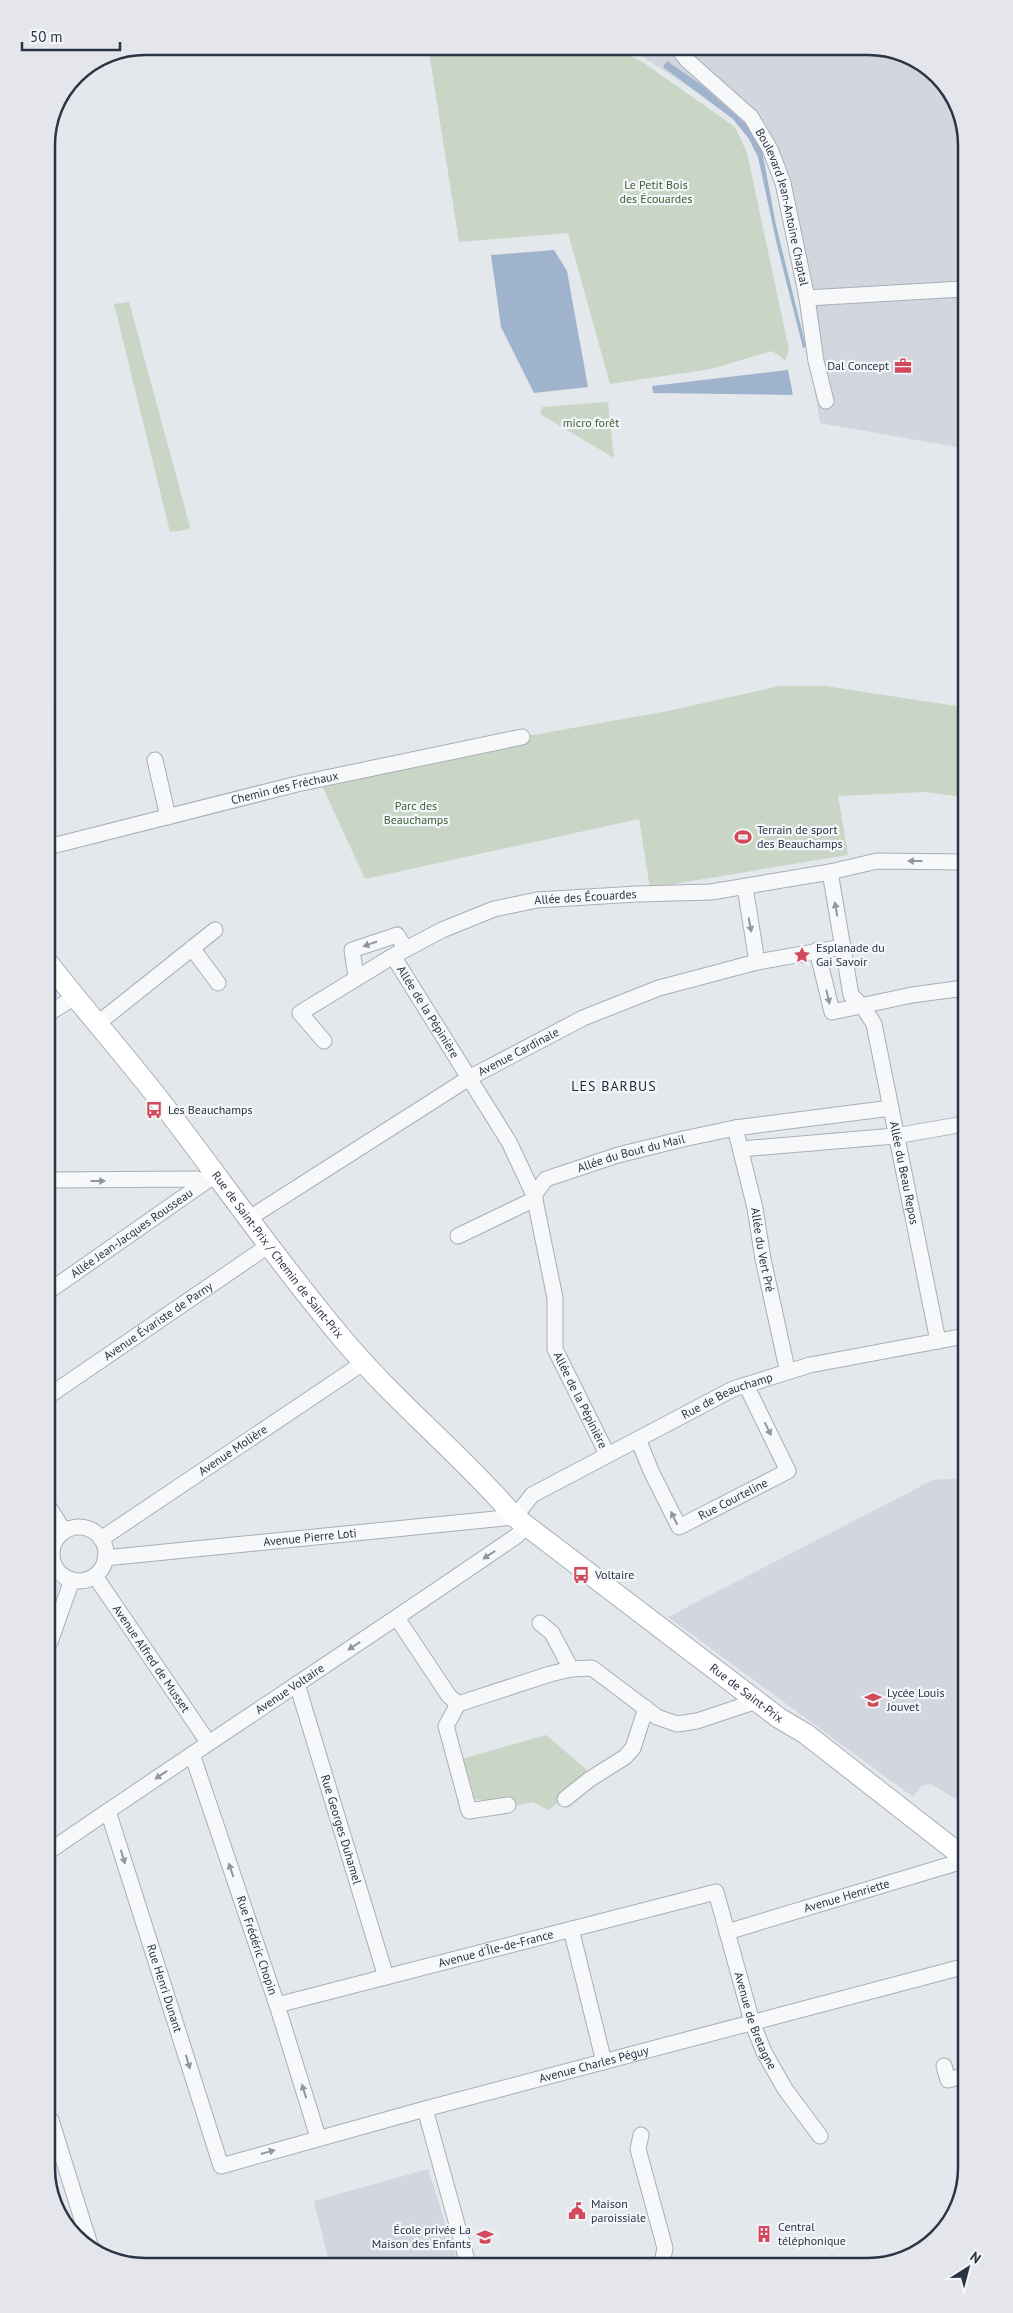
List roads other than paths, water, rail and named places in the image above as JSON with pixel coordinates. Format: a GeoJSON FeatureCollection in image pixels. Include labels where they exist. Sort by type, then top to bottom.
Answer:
{"type":"FeatureCollection","features":[{"type":"Feature","properties":{"kind":"street","name":"Boulevard Jean-Antoine Chaptal"},"geometry":{"type":"LineString","coordinates":[[683,55],[751,117],[770,149],[783,183],[807,298],[816,361],[826,401]]}},
{"type":"Feature","properties":{"kind":"street"},"geometry":{"type":"LineString","coordinates":[[807,298],[958,289]]}},
{"type":"Feature","properties":{"kind":"street","name":"Chemin des Fréchaux"},"geometry":{"type":"LineString","coordinates":[[55,845],[297,784],[522,737]]}},
{"type":"Feature","properties":{"kind":"street"},"geometry":{"type":"LineString","coordinates":[[155,760],[168,817]]}},
{"type":"Feature","properties":{"kind":"street","name":"Allée des Écouardes"},"geometry":{"type":"LineString","coordinates":[[324,1041],[300,1013],[399,953],[442,930],[494,909],[537,900],[711,892],[830,872],[877,861],[958,862]]}},
{"type":"Feature","properties":{"kind":"street"},"geometry":{"type":"LineString","coordinates":[[830,872],[843,947]]}},
{"type":"Feature","properties":{"kind":"street"},"geometry":{"type":"LineString","coordinates":[[744,887],[757,962]]}},
{"type":"Feature","properties":{"kind":"street"},"geometry":{"type":"LineString","coordinates":[[97,1024],[215,930]]}},
{"type":"Feature","properties":{"kind":"street","name":"Allée de la Pépinière"},"geometry":{"type":"LineString","coordinates":[[356,978],[352,950],[398,935],[399,953],[469,1078],[509,1142],[534,1197],[555,1298],[555,1349],[608,1454]]}},
{"type":"Feature","properties":{"kind":"street","name":"Avenue Cardinale"},"geometry":{"type":"LineString","coordinates":[[248,1218],[469,1078],[583,1018],[660,988],[757,962],[817,950],[843,947]]}},
{"type":"Feature","properties":{"kind":"street","name":"Allée du Beau Repos"},"geometry":{"type":"LineString","coordinates":[[843,947],[852,995],[863,1007],[874,1024],[892,1108],[895,1136],[938,1341]]}},
{"type":"Feature","properties":{"kind":"street"},"geometry":{"type":"LineString","coordinates":[[192,948],[218,983]]}},
{"type":"Feature","properties":{"kind":"street"},"geometry":{"type":"LineString","coordinates":[[817,950],[832,1012],[863,1007],[912,995],[958,989]]}},
{"type":"Feature","properties":{"kind":"street","name":"Rue de Saint-Prix / Chemin de Saint-Prix"},"geometry":{"type":"LineString","coordinates":[[55,973],[157,1097],[210,1178],[248,1218],[268,1246],[363,1363],[490,1487],[522,1521]]}},
{"type":"Feature","properties":{"kind":"street"},"geometry":{"type":"LineString","coordinates":[[55,1009],[75,997]]}},
{"type":"Feature","properties":{"kind":"street","name":"Allée du Bout du Mail"},"geometry":{"type":"LineString","coordinates":[[534,1197],[546,1179],[683,1139],[735,1128],[892,1108]]}},
{"type":"Feature","properties":{"kind":"street"},"geometry":{"type":"LineString","coordinates":[[741,1149],[895,1136],[958,1125]]}},
{"type":"Feature","properties":{"kind":"street","name":"Allée du Vert Pré"},"geometry":{"type":"LineString","coordinates":[[735,1128],[786,1364],[790,1370]]}},
{"type":"Feature","properties":{"kind":"street"},"geometry":{"type":"LineString","coordinates":[[55,1180],[210,1178]]}},
{"type":"Feature","properties":{"kind":"street","name":"Allée Jean-Jacques Rousseau"},"geometry":{"type":"LineString","coordinates":[[55,1287],[210,1178]]}},
{"type":"Feature","properties":{"kind":"street"},"geometry":{"type":"LineString","coordinates":[[458,1236],[534,1197]]}},
{"type":"Feature","properties":{"kind":"street","name":"Avenue Évariste de Parny"},"geometry":{"type":"LineString","coordinates":[[55,1392],[268,1246]]}},
{"type":"Feature","properties":{"kind":"street","name":"Rue de Beauchamp"},"geometry":{"type":"LineString","coordinates":[[522,1521],[532,1495],[733,1389],[790,1370],[871,1352],[958,1337]]}},
{"type":"Feature","properties":{"kind":"street","name":"Avenue Molière"},"geometry":{"type":"LineString","coordinates":[[101,1538],[363,1363]]}},
{"type":"Feature","properties":{"kind":"street","name":"Rue Courteline"},"geometry":{"type":"LineString","coordinates":[[638,1438],[651,1471],[679,1527],[788,1471],[746,1385]]}},
{"type":"Feature","properties":{"kind":"street"},"geometry":{"type":"LineString","coordinates":[[55,1516],[64,1530]]}},
{"type":"Feature","properties":{"kind":"street","name":"Avenue Pierre Loti"},"geometry":{"type":"LineString","coordinates":[[106,1558],[522,1521]]}},
{"type":"Feature","properties":{"kind":"street","name":"Avenue Voltaire"},"geometry":{"type":"LineString","coordinates":[[55,1847],[208,1742],[397,1618],[515,1537],[522,1521]]}},
{"type":"Feature","properties":{"kind":"street","name":"Rue de Saint-Prix"},"geometry":{"type":"LineString","coordinates":[[522,1521],[779,1718],[806,1734],[958,1854]]}},
{"type":"Feature","properties":{"kind":"street"},"geometry":{"type":"LineString","coordinates":[[55,1542],[64,1530],[80,1526],[96,1532],[101,1538],[106,1551],[104,1565],[95,1576],[88,1579],[72,1580],[55,1570]]}},
{"type":"Feature","properties":{"kind":"street","name":"Avenue Alfred de Musset"},"geometry":{"type":"LineString","coordinates":[[95,1576],[208,1742]]}},
{"type":"Feature","properties":{"kind":"street"},"geometry":{"type":"LineString","coordinates":[[55,1628],[72,1580]]}},
{"type":"Feature","properties":{"kind":"street"},"geometry":{"type":"LineString","coordinates":[[397,1618],[449,1696],[458,1704]]}},
{"type":"Feature","properties":{"kind":"street"},"geometry":{"type":"LineString","coordinates":[[540,1623],[552,1632],[571,1669]]}},
{"type":"Feature","properties":{"kind":"street"},"geometry":{"type":"LineString","coordinates":[[508,1805],[469,1811],[446,1726],[458,1704],[571,1669],[592,1668],[657,1717],[677,1724],[697,1721],[757,1701]]}},
{"type":"Feature","properties":{"kind":"street","name":"Rue Georges Duhamel"},"geometry":{"type":"LineString","coordinates":[[297,1684],[386,1977]]}},
{"type":"Feature","properties":{"kind":"street"},"geometry":{"type":"LineString","coordinates":[[565,1799],[590,1779],[625,1757],[633,1748],[646,1708]]}},
{"type":"Feature","properties":{"kind":"street","name":"Rue Frédéric Chopin"},"geometry":{"type":"LineString","coordinates":[[192,1754],[277,2005],[318,2137]]}},
{"type":"Feature","properties":{"kind":"street","name":"Rue Henri Dunant"},"geometry":{"type":"LineString","coordinates":[[108,1810],[221,2166]]}},
{"type":"Feature","properties":{"kind":"street","name":"Avenue Henriette"},"geometry":{"type":"LineString","coordinates":[[727,1932],[958,1862]]}},
{"type":"Feature","properties":{"kind":"street","name":"Avenue d'Île-de-France"},"geometry":{"type":"LineString","coordinates":[[277,2005],[716,1892]]}},
{"type":"Feature","properties":{"kind":"street","name":"Avenue de Bretagne"},"geometry":{"type":"LineString","coordinates":[[716,1892],[752,2022],[764,2052],[785,2089],[820,2136]]}},
{"type":"Feature","properties":{"kind":"street"},"geometry":{"type":"LineString","coordinates":[[571,1930],[604,2062]]}},
{"type":"Feature","properties":{"kind":"street","name":"Avenue Charles Péguy"},"geometry":{"type":"LineString","coordinates":[[221,2166],[318,2137],[958,1968]]}},
{"type":"Feature","properties":{"kind":"street"},"geometry":{"type":"LineString","coordinates":[[944,2066],[948,2080],[958,2077]]}},
{"type":"Feature","properties":{"kind":"street"},"geometry":{"type":"LineString","coordinates":[[425,2109],[466,2258]]}},
{"type":"Feature","properties":{"kind":"street"},"geometry":{"type":"LineString","coordinates":[[55,2133],[88,2237]]}},
{"type":"Feature","properties":{"kind":"street"},"geometry":{"type":"LineString","coordinates":[[641,2135],[638,2149],[665,2248],[663,2258]]}},
{"type":"Feature","properties":{"kind":"water"},"geometry":{"type":"Polygon","coordinates":[[[667,61],[703,86],[747,125],[762,150],[776,225],[806,347],[803,348],[777,245],[758,157],[749,139],[733,119],[663,67],[667,61]]]}},
{"type":"Feature","properties":{"kind":"water"},"geometry":{"type":"Polygon","coordinates":[[[554,250],[567,271],[588,387],[534,393],[501,327],[491,255],[554,250]]]}},
{"type":"Feature","properties":{"kind":"water"},"geometry":{"type":"Polygon","coordinates":[[[788,370],[793,395],[653,393],[652,386],[788,370]]]}},
{"type":"Feature","properties":{"kind":"place","name":"Dal Concept"},"geometry":{"type":"Point","coordinates":[903,366]}},
{"type":"Feature","properties":{"kind":"place","name":"Terrain de sport des Beauchamps"},"geometry":{"type":"Point","coordinates":[743,837]}},
{"type":"Feature","properties":{"kind":"place","name":"Esplanade du Gai Savoir"},"geometry":{"type":"Point","coordinates":[802,955]}},
{"type":"Feature","properties":{"kind":"place","name":"Les Beauchamps"},"geometry":{"type":"Point","coordinates":[154,1110]}},
{"type":"Feature","properties":{"kind":"place","name":"Voltaire"},"geometry":{"type":"Point","coordinates":[581,1575]}},
{"type":"Feature","properties":{"kind":"place","name":"Lycée Louis Jouvet"},"geometry":{"type":"Point","coordinates":[873,1700]}},
{"type":"Feature","properties":{"kind":"place","name":"Maison paroissiale"},"geometry":{"type":"Point","coordinates":[577,2211]}},
{"type":"Feature","properties":{"kind":"place","name":"Central téléphonique"},"geometry":{"type":"Point","coordinates":[764,2234]}},
{"type":"Feature","properties":{"kind":"place","name":"École privée La Maison des Enfants"},"geometry":{"type":"Point","coordinates":[485,2237]}},
{"type":"Feature","properties":{"kind":"district","name":"LES BARBUS"},"geometry":{"type":"Point","coordinates":[614,1086]}},
{"type":"Feature","properties":{"kind":"park label","name":"Le Petit Bois des Écouardes"},"geometry":{"type":"Point","coordinates":[656,192]}},
{"type":"Feature","properties":{"kind":"park label","name":"micro forêt"},"geometry":{"type":"Point","coordinates":[591,423]}},
{"type":"Feature","properties":{"kind":"park label","name":"Parc des Beauchamps"},"geometry":{"type":"Point","coordinates":[416,813]}}]}
